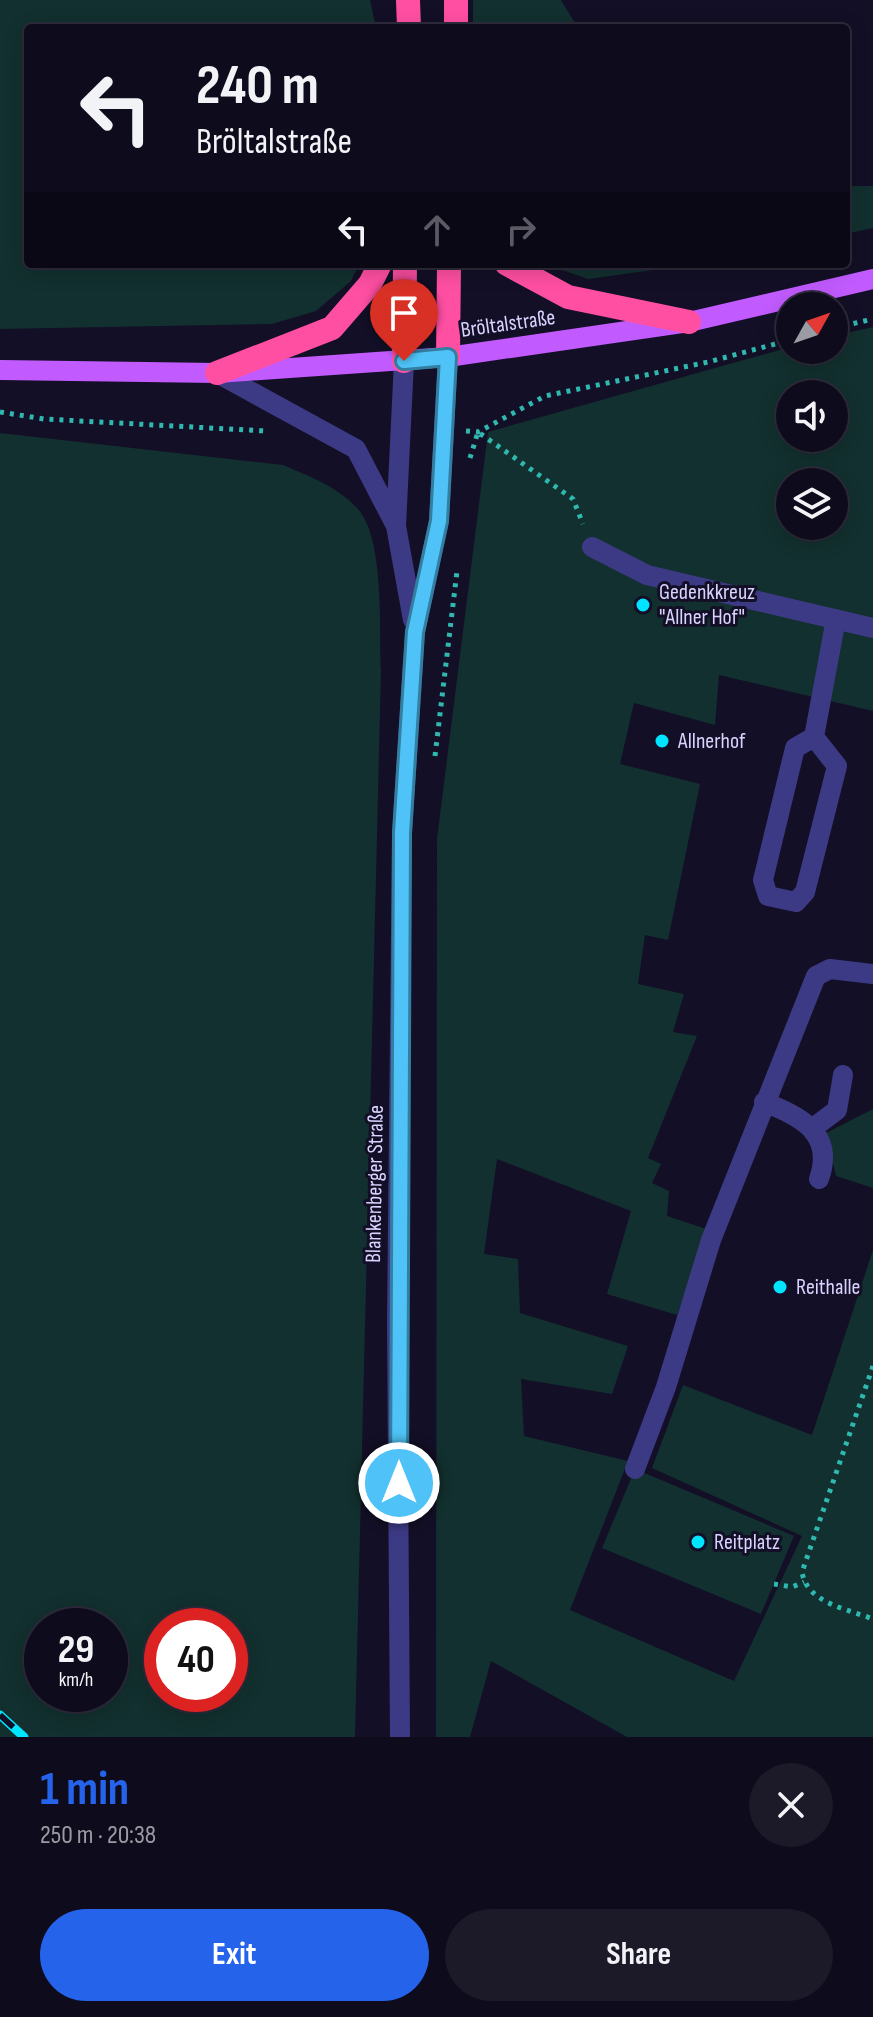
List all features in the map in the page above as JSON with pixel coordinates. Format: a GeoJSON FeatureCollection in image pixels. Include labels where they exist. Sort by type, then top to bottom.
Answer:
{"type":"FeatureCollection","features":[{"type":"Feature","properties":{"kind":"highway"},"geometry":{"type":"LineString","coordinates":[[408,0],[409,24]]}},
{"type":"Feature","properties":{"kind":"highway"},"geometry":{"type":"LineString","coordinates":[[456,0],[456,24]]}},
{"type":"Feature","properties":{"kind":"highway"},"geometry":{"type":"LineString","coordinates":[[217,373],[332,328],[370,284],[378,268]]}},
{"type":"Feature","properties":{"kind":"highway"},"geometry":{"type":"LineString","coordinates":[[404,361],[405,268]]}},
{"type":"Feature","properties":{"kind":"highway"},"geometry":{"type":"LineString","coordinates":[[448,357],[449,268]]}},
{"type":"Feature","properties":{"kind":"highway"},"geometry":{"type":"LineString","coordinates":[[514,268],[568,297],[689,322]]}},
{"type":"Feature","properties":{"kind":"main road","name":"Bröltalstraße"},"geometry":{"type":"LineString","coordinates":[[0,370],[217,373],[448,357],[689,322],[873,279]]}},
{"type":"Feature","properties":{"kind":"street","name":"Blankenberger Straße"},"geometry":{"type":"LineString","coordinates":[[400,1737],[397,1323],[402,833],[415,632],[439,521],[448,357]]}},
{"type":"Feature","properties":{"kind":"street","name":"Blankenberger Straße"},"geometry":{"type":"LineString","coordinates":[[404,361],[396,526],[415,632]]}},
{"type":"Feature","properties":{"kind":"street"},"geometry":{"type":"LineString","coordinates":[[217,373],[356,449],[396,526]]}},
{"type":"Feature","properties":{"kind":"street"},"geometry":{"type":"LineString","coordinates":[[592,547],[647,575],[873,628]]}},
{"type":"Feature","properties":{"kind":"street"},"geometry":{"type":"LineString","coordinates":[[814,737],[795,748],[763,880],[768,896],[796,902],[805,892],[837,766],[814,737],[836,619]]}},
{"type":"Feature","properties":{"kind":"street"},"geometry":{"type":"LineString","coordinates":[[635,1469],[666,1387],[711,1240],[764,1102],[819,972],[830,969],[873,974]]}},
{"type":"Feature","properties":{"kind":"street"},"geometry":{"type":"LineString","coordinates":[[813,1128],[837,1110],[843,1075]]}},
{"type":"Feature","properties":{"kind":"street"},"geometry":{"type":"LineString","coordinates":[[764,1102],[800,1116],[813,1128],[823,1166],[819,1179]]}},
{"type":"Feature","properties":{"kind":"path"},"geometry":{"type":"LineString","coordinates":[[848,325],[873,319]]}},
{"type":"Feature","properties":{"kind":"path"},"geometry":{"type":"LineString","coordinates":[[470,459],[478,432],[573,499],[592,547]]}},
{"type":"Feature","properties":{"kind":"path"},"geometry":{"type":"LineString","coordinates":[[435,759],[457,570]]}},
{"type":"Feature","properties":{"kind":"path"},"geometry":{"type":"LineString","coordinates":[[873,1366],[804,1561],[804,1582],[823,1600],[873,1619]]}},
{"type":"Feature","properties":{"kind":"path"},"geometry":{"type":"LineString","coordinates":[[774,1584],[792,1587],[804,1582]]}},
{"type":"Feature","properties":{"kind":"green space"},"geometry":{"type":"Polygon","coordinates":[[[0,0],[370,0],[375,24],[24,24],[24,268],[357,268],[351,281],[316,311],[272,324],[0,329],[0,0]]]}},
{"type":"Feature","properties":{"kind":"green space"},"geometry":{"type":"Polygon","coordinates":[[[473,0],[561,0],[576,24],[473,24],[473,0]]]}},
{"type":"Feature","properties":{"kind":"green space"},"geometry":{"type":"Polygon","coordinates":[[[850,186],[873,186],[873,228],[850,233],[850,186]]]}},
{"type":"Feature","properties":{"kind":"green space"},"geometry":{"type":"Polygon","coordinates":[[[556,268],[668,268],[588,279],[556,268]]]}},
{"type":"Feature","properties":{"kind":"green space"},"geometry":{"type":"Polygon","coordinates":[[[873,327],[873,711],[719,675],[715,725],[634,703],[620,764],[700,784],[668,940],[645,935],[638,984],[684,994],[673,1032],[697,1036],[648,1158],[661,1164],[652,1183],[669,1191],[667,1216],[709,1230],[677,1315],[607,1294],[631,1211],[497,1159],[484,1254],[518,1259],[520,1313],[628,1346],[612,1394],[521,1379],[524,1436],[628,1461],[570,1610],[734,1681],[802,1536],[652,1468],[683,1385],[812,1435],[873,1250],[873,1737],[627,1737],[491,1661],[470,1737],[436,1737],[437,839],[488,432],[776,351],[776,364],[848,364],[848,333],[873,327]]]}},
{"type":"Feature","properties":{"kind":"green space"},"geometry":{"type":"Polygon","coordinates":[[[0,433],[283,465],[332,488],[349,501],[366,522],[372,540],[379,585],[381,671],[355,1737],[0,1737],[0,433]]]}},
{"type":"Feature","properties":{"kind":"green space"},"geometry":{"type":"Polygon","coordinates":[[[873,1109],[873,1188],[836,1176],[826,1133],[873,1109]]]}},
{"type":"Feature","properties":{"kind":"green space","name":"Reitplatz"},"geometry":{"type":"Polygon","coordinates":[[[635,1469],[794,1536],[761,1614],[602,1548],[635,1469]]]}},
{"type":"Feature","properties":{"kind":"railway"},"geometry":{"type":"LineString","coordinates":[[0,1715],[24,1737]]}},
{"type":"Feature","properties":{"kind":"place","name":"Gedenkkreuz \"Allner Hof\""},"geometry":{"type":"Point","coordinates":[643,605]}},
{"type":"Feature","properties":{"kind":"place","name":"Allnerhof"},"geometry":{"type":"Point","coordinates":[662,741]}},
{"type":"Feature","properties":{"kind":"place","name":"Reithalle"},"geometry":{"type":"Point","coordinates":[780,1287]}},
{"type":"Feature","properties":{"kind":"place","name":"Reitplatz"},"geometry":{"type":"Point","coordinates":[698,1542]}},
{"type":"Feature","properties":{"kind":"route"},"geometry":{"type":"LineString","coordinates":[[399,1483],[397,1323],[402,833],[415,632],[439,521],[448,357],[404,361]]}}]}
